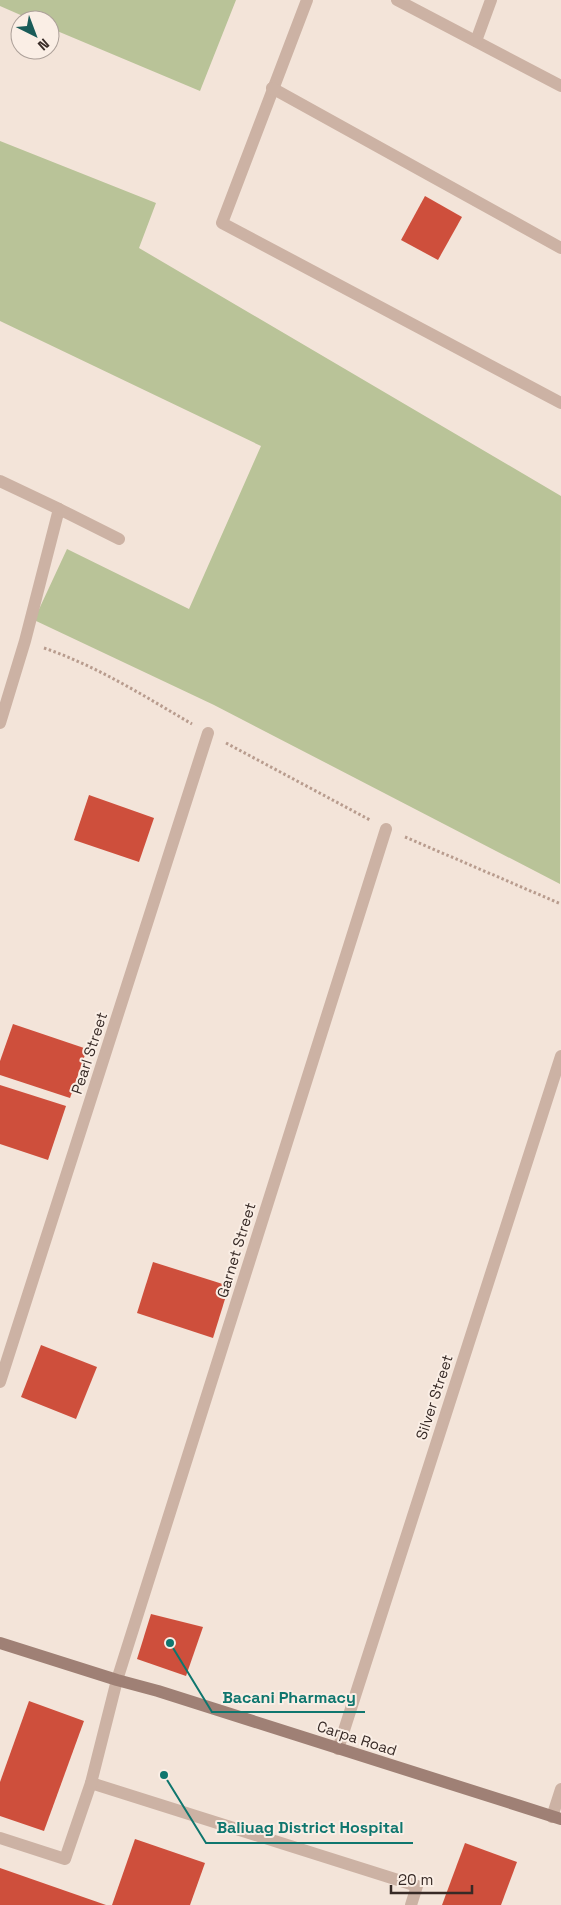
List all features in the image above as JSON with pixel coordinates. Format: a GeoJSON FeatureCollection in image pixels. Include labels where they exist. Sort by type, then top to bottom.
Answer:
{"type":"FeatureCollection","features":[{"type":"Feature","properties":{"kind":"street"},"geometry":{"type":"LineString","coordinates":[[307,0],[222,223],[561,403]]}},
{"type":"Feature","properties":{"kind":"street"},"geometry":{"type":"LineString","coordinates":[[396,0],[476,40],[561,86]]}},
{"type":"Feature","properties":{"kind":"street"},"geometry":{"type":"LineString","coordinates":[[476,40],[491,0]]}},
{"type":"Feature","properties":{"kind":"street"},"geometry":{"type":"LineString","coordinates":[[272,88],[561,248]]}},
{"type":"Feature","properties":{"kind":"street"},"geometry":{"type":"LineString","coordinates":[[0,481],[119,539]]}},
{"type":"Feature","properties":{"kind":"street"},"geometry":{"type":"LineString","coordinates":[[0,723],[25,641],[59,509]]}},
{"type":"Feature","properties":{"kind":"street","name":"Pearl Street"},"geometry":{"type":"LineString","coordinates":[[0,1382],[208,733]]}},
{"type":"Feature","properties":{"kind":"street","name":"Garnet Street"},"geometry":{"type":"LineString","coordinates":[[0,1838],[65,1859],[91,1783],[117,1680],[386,829]]}},
{"type":"Feature","properties":{"kind":"street","name":"Silver Street"},"geometry":{"type":"LineString","coordinates":[[338,1749],[561,1056]]}},
{"type":"Feature","properties":{"kind":"street","name":"Carpa Road"},"geometry":{"type":"LineString","coordinates":[[0,1644],[158,1691],[556,1818]]}},
{"type":"Feature","properties":{"kind":"street"},"geometry":{"type":"LineString","coordinates":[[91,1783],[417,1886],[411,1905]]}},
{"type":"Feature","properties":{"kind":"street"},"geometry":{"type":"LineString","coordinates":[[556,1818],[561,1789]]}},
{"type":"Feature","properties":{"kind":"path"},"geometry":{"type":"LineString","coordinates":[[25,641],[66,656],[118,681],[208,733],[386,829],[561,904]]}},
{"type":"Feature","properties":{"kind":"green space"},"geometry":{"type":"Polygon","coordinates":[[[0,0],[236,0],[200,91],[60,32],[60,10],[10,10],[0,6],[0,0]]]}},
{"type":"Feature","properties":{"kind":"green space"},"geometry":{"type":"Polygon","coordinates":[[[0,141],[156,203],[139,248],[561,496],[560,884],[214,705],[34,620],[67,549],[189,609],[261,446],[0,321],[0,141]]]}},
{"type":"Feature","properties":{"kind":"building"},"geometry":{"type":"Polygon","coordinates":[[[425,196],[462,217],[438,260],[401,240],[425,196]]]}},
{"type":"Feature","properties":{"kind":"building"},"geometry":{"type":"Polygon","coordinates":[[[89,795],[154,818],[139,862],[74,840],[89,795]]]}},
{"type":"Feature","properties":{"kind":"building"},"geometry":{"type":"Polygon","coordinates":[[[13,1024],[87,1049],[70,1098],[0,1075],[0,1061],[13,1024]]]}},
{"type":"Feature","properties":{"kind":"building"},"geometry":{"type":"Polygon","coordinates":[[[0,1085],[66,1106],[48,1160],[0,1144],[0,1085]]]}},
{"type":"Feature","properties":{"kind":"building"},"geometry":{"type":"Polygon","coordinates":[[[153,1262],[229,1286],[213,1338],[137,1313],[153,1262]]]}},
{"type":"Feature","properties":{"kind":"building"},"geometry":{"type":"Polygon","coordinates":[[[41,1345],[97,1367],[76,1419],[21,1397],[41,1345]]]}},
{"type":"Feature","properties":{"kind":"building"},"geometry":{"type":"Polygon","coordinates":[[[151,1614],[203,1627],[186,1676],[137,1659],[151,1614]]]}},
{"type":"Feature","properties":{"kind":"building"},"geometry":{"type":"Polygon","coordinates":[[[29,1701],[84,1721],[44,1831],[0,1816],[0,1782],[29,1701]]]}},
{"type":"Feature","properties":{"kind":"building"},"geometry":{"type":"Polygon","coordinates":[[[135,1839],[205,1863],[190,1905],[112,1905],[135,1839]]]}},
{"type":"Feature","properties":{"kind":"building"},"geometry":{"type":"Polygon","coordinates":[[[465,1843],[517,1862],[501,1905],[442,1905],[465,1843]]]}},
{"type":"Feature","properties":{"kind":"building"},"geometry":{"type":"Polygon","coordinates":[[[0,1868],[106,1905],[0,1905],[0,1868]]]}},
{"type":"Feature","properties":{"kind":"place","name":"Bacani Pharmacy"},"geometry":{"type":"Point","coordinates":[170,1643]}},
{"type":"Feature","properties":{"kind":"place","name":"Baliuag District Hospital"},"geometry":{"type":"Point","coordinates":[164,1775]}}]}
